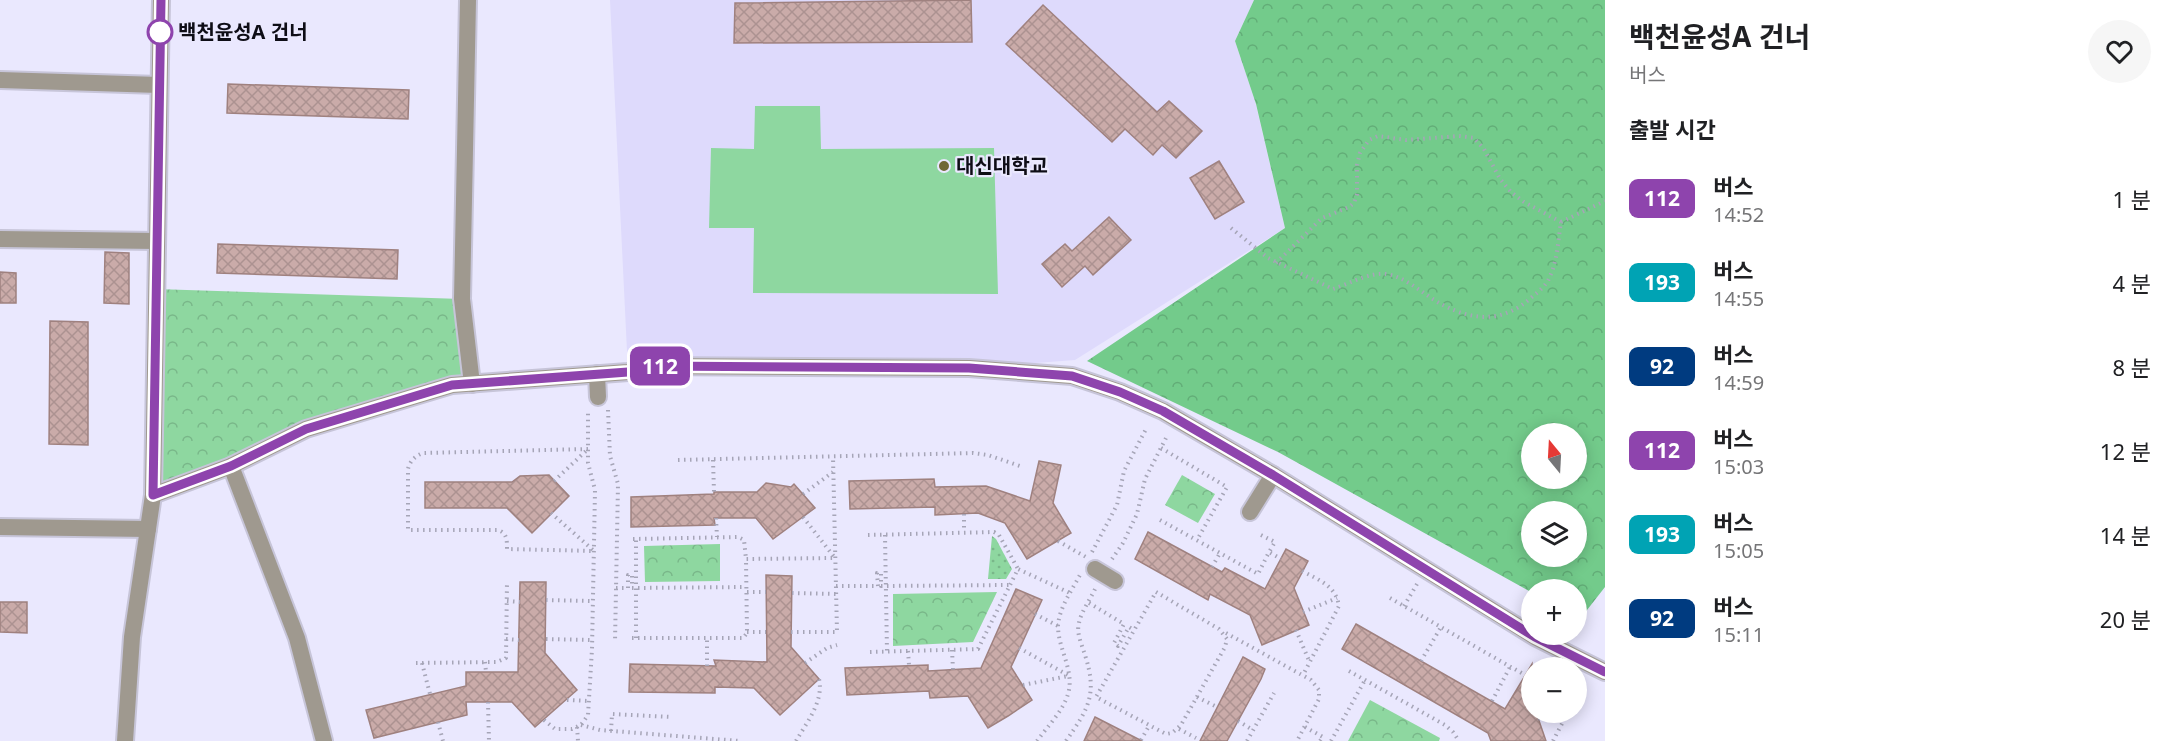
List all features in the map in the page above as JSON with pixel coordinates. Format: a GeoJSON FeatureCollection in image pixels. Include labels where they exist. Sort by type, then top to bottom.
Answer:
{"type":"FeatureCollection","features":[{"type":"Feature","properties":{"kind":"street"},"geometry":{"type":"LineString","coordinates":[[125,741],[132,637],[153,495],[161,0]]}},
{"type":"Feature","properties":{"kind":"street"},"geometry":{"type":"LineString","coordinates":[[468,0],[462,299],[472,384]]}},
{"type":"Feature","properties":{"kind":"street"},"geometry":{"type":"LineString","coordinates":[[0,80],[159,85]]}},
{"type":"Feature","properties":{"kind":"street"},"geometry":{"type":"LineString","coordinates":[[0,239],[157,241]]}},
{"type":"Feature","properties":{"kind":"street"},"geometry":{"type":"LineString","coordinates":[[153,495],[231,466],[306,429],[452,385],[628,372],[652,366],[969,368],[1072,376],[1120,392],[1163,411],[1273,475],[1535,637],[1605,672]]}},
{"type":"Feature","properties":{"kind":"street"},"geometry":{"type":"LineString","coordinates":[[597,374],[598,404]]}},
{"type":"Feature","properties":{"kind":"street"},"geometry":{"type":"LineString","coordinates":[[231,466],[297,638],[324,741]]}},
{"type":"Feature","properties":{"kind":"street"},"geometry":{"type":"LineString","coordinates":[[1250,512],[1273,475]]}},
{"type":"Feature","properties":{"kind":"street"},"geometry":{"type":"LineString","coordinates":[[0,527],[148,529]]}},
{"type":"Feature","properties":{"kind":"street"},"geometry":{"type":"LineString","coordinates":[[1092,564],[1115,581]]}},
{"type":"Feature","properties":{"kind":"path"},"geometry":{"type":"LineString","coordinates":[[1276,262],[1322,218],[1354,203],[1357,194],[1357,165],[1360,153],[1369,140],[1378,136],[1406,140],[1459,136],[1474,138],[1484,149],[1510,192],[1561,222]]}},
{"type":"Feature","properties":{"kind":"path"},"geometry":{"type":"LineString","coordinates":[[1561,222],[1605,201]]}},
{"type":"Feature","properties":{"kind":"path"},"geometry":{"type":"LineString","coordinates":[[1231,228],[1268,258],[1333,289],[1371,276],[1388,274],[1403,280],[1456,311],[1484,317],[1504,316],[1529,300],[1549,279],[1555,262],[1561,222]]}},
{"type":"Feature","properties":{"kind":"path"},"geometry":{"type":"LineString","coordinates":[[578,741],[579,727],[588,715],[589,701],[596,490],[588,464],[588,450],[598,404]]}},
{"type":"Feature","properties":{"kind":"path"},"geometry":{"type":"LineString","coordinates":[[598,404],[618,484],[615,642]]}},
{"type":"Feature","properties":{"kind":"path"},"geometry":{"type":"LineString","coordinates":[[1161,448],[1227,487],[1197,540]]}},
{"type":"Feature","properties":{"kind":"path"},"geometry":{"type":"LineString","coordinates":[[554,481],[588,450]]}},
{"type":"Feature","properties":{"kind":"path"},"geometry":{"type":"LineString","coordinates":[[588,450],[419,454],[411,460],[408,469],[408,530],[498,530],[505,534],[507,549],[594,551]]}},
{"type":"Feature","properties":{"kind":"path"},"geometry":{"type":"LineString","coordinates":[[678,460],[978,453],[1020,466]]}},
{"type":"Feature","properties":{"kind":"path"},"geometry":{"type":"LineString","coordinates":[[791,632],[837,632],[833,457]]}},
{"type":"Feature","properties":{"kind":"path"},"geometry":{"type":"LineString","coordinates":[[713,460],[714,492]]}},
{"type":"Feature","properties":{"kind":"path"},"geometry":{"type":"LineString","coordinates":[[803,494],[833,472]]}},
{"type":"Feature","properties":{"kind":"path"},"geometry":{"type":"LineString","coordinates":[[551,513],[594,551]]}},
{"type":"Feature","properties":{"kind":"path"},"geometry":{"type":"LineString","coordinates":[[964,514],[964,532]]}},
{"type":"Feature","properties":{"kind":"path"},"geometry":{"type":"LineString","coordinates":[[802,517],[835,558]]}},
{"type":"Feature","properties":{"kind":"path"},"geometry":{"type":"LineString","coordinates":[[716,518],[717,537]]}},
{"type":"Feature","properties":{"kind":"path"},"geometry":{"type":"LineString","coordinates":[[1160,520],[1258,574],[1275,542],[1261,535]]}},
{"type":"Feature","properties":{"kind":"path"},"geometry":{"type":"LineString","coordinates":[[868,535],[997,532],[1018,569],[1070,593]]}},
{"type":"Feature","properties":{"kind":"path"},"geometry":{"type":"LineString","coordinates":[[885,535],[887,652]]}},
{"type":"Feature","properties":{"kind":"path"},"geometry":{"type":"LineString","coordinates":[[717,537],[744,540],[747,632],[743,638],[634,638],[636,589],[634,539],[717,537]]}},
{"type":"Feature","properties":{"kind":"path"},"geometry":{"type":"LineString","coordinates":[[1058,541],[1092,564]]}},
{"type":"Feature","properties":{"kind":"path"},"geometry":{"type":"LineString","coordinates":[[1269,552],[1281,559]]}},
{"type":"Feature","properties":{"kind":"path"},"geometry":{"type":"LineString","coordinates":[[1212,567],[1220,553]]}},
{"type":"Feature","properties":{"kind":"path"},"geometry":{"type":"LineString","coordinates":[[746,560],[835,558]]}},
{"type":"Feature","properties":{"kind":"path"},"geometry":{"type":"LineString","coordinates":[[870,652],[975,650],[980,647],[1018,569]]}},
{"type":"Feature","properties":{"kind":"path"},"geometry":{"type":"LineString","coordinates":[[1302,572],[1329,586],[1339,606],[1337,614],[1303,675]]}},
{"type":"Feature","properties":{"kind":"path"},"geometry":{"type":"LineString","coordinates":[[836,586],[878,586],[877,573],[880,573],[881,586],[1010,585]]}},
{"type":"Feature","properties":{"kind":"path"},"geometry":{"type":"LineString","coordinates":[[616,588],[628,588],[628,575],[632,575],[632,588],[636,589],[766,592]]}},
{"type":"Feature","properties":{"kind":"path"},"geometry":{"type":"LineString","coordinates":[[430,694],[419,663],[501,662],[506,658],[507,581]]}},
{"type":"Feature","properties":{"kind":"path"},"geometry":{"type":"LineString","coordinates":[[1404,606],[1419,581]]}},
{"type":"Feature","properties":{"kind":"path"},"geometry":{"type":"LineString","coordinates":[[1222,632],[1227,639],[1225,647],[1179,729],[1172,733],[1166,734],[1149,726],[1096,697],[1156,591],[1222,632],[1314,682],[1320,693],[1319,699],[1297,741]]}},
{"type":"Feature","properties":{"kind":"path"},"geometry":{"type":"LineString","coordinates":[[792,593],[836,594]]}},
{"type":"Feature","properties":{"kind":"path"},"geometry":{"type":"LineString","coordinates":[[1004,597],[1011,601]]}},
{"type":"Feature","properties":{"kind":"path"},"geometry":{"type":"LineString","coordinates":[[1303,612],[1337,598]]}},
{"type":"Feature","properties":{"kind":"path"},"geometry":{"type":"LineString","coordinates":[[1390,598],[1521,673]]}},
{"type":"Feature","properties":{"kind":"path"},"geometry":{"type":"LineString","coordinates":[[546,600],[593,601]]}},
{"type":"Feature","properties":{"kind":"path"},"geometry":{"type":"LineString","coordinates":[[507,601],[520,602]]}},
{"type":"Feature","properties":{"kind":"path"},"geometry":{"type":"LineString","coordinates":[[1089,603],[1124,624],[1114,643],[1118,646],[1129,627],[1134,630]]}},
{"type":"Feature","properties":{"kind":"path"},"geometry":{"type":"LineString","coordinates":[[1035,614],[1058,626]]}},
{"type":"Feature","properties":{"kind":"path"},"geometry":{"type":"LineString","coordinates":[[1421,661],[1441,627]]}},
{"type":"Feature","properties":{"kind":"path"},"geometry":{"type":"LineString","coordinates":[[1296,630],[1310,663]]}},
{"type":"Feature","properties":{"kind":"path"},"geometry":{"type":"LineString","coordinates":[[747,632],[766,632]]}},
{"type":"Feature","properties":{"kind":"path"},"geometry":{"type":"LineString","coordinates":[[707,638],[707,666]]}},
{"type":"Feature","properties":{"kind":"path"},"geometry":{"type":"LineString","coordinates":[[506,639],[519,640]]}},
{"type":"Feature","properties":{"kind":"path"},"geometry":{"type":"LineString","coordinates":[[546,639],[592,640]]}},
{"type":"Feature","properties":{"kind":"path"},"geometry":{"type":"LineString","coordinates":[[805,663],[826,648],[837,645]]}},
{"type":"Feature","properties":{"kind":"path"},"geometry":{"type":"LineString","coordinates":[[1019,648],[1069,675],[1023,685]]}},
{"type":"Feature","properties":{"kind":"path"},"geometry":{"type":"LineString","coordinates":[[952,650],[953,670]]}},
{"type":"Feature","properties":{"kind":"path"},"geometry":{"type":"LineString","coordinates":[[908,651],[909,665]]}},
{"type":"Feature","properties":{"kind":"path"},"geometry":{"type":"LineString","coordinates":[[485,662],[486,672]]}},
{"type":"Feature","properties":{"kind":"path"},"geometry":{"type":"LineString","coordinates":[[1492,701],[1510,667]]}},
{"type":"Feature","properties":{"kind":"path"},"geometry":{"type":"LineString","coordinates":[[1349,671],[1446,725],[1459,741]]}},
{"type":"Feature","properties":{"kind":"path"},"geometry":{"type":"LineString","coordinates":[[804,741],[797,740],[819,699],[821,687],[819,679]]}},
{"type":"Feature","properties":{"kind":"path"},"geometry":{"type":"LineString","coordinates":[[1329,741],[1365,680]]}},
{"type":"Feature","properties":{"kind":"path"},"geometry":{"type":"LineString","coordinates":[[1247,741],[1274,693]]}},
{"type":"Feature","properties":{"kind":"path"},"geometry":{"type":"LineString","coordinates":[[1197,697],[1217,707]]}},
{"type":"Feature","properties":{"kind":"path"},"geometry":{"type":"LineString","coordinates":[[567,700],[589,701]]}},
{"type":"Feature","properties":{"kind":"path"},"geometry":{"type":"LineString","coordinates":[[488,702],[489,741]]}},
{"type":"Feature","properties":{"kind":"path"},"geometry":{"type":"LineString","coordinates":[[611,731],[612,714],[671,717]]}},
{"type":"Feature","properties":{"kind":"path"},"geometry":{"type":"LineString","coordinates":[[544,720],[555,729],[566,730],[579,727],[740,741]]}},
{"type":"Feature","properties":{"kind":"path"},"geometry":{"type":"LineString","coordinates":[[1238,721],[1253,730]]}},
{"type":"Feature","properties":{"kind":"path"},"geometry":{"type":"LineString","coordinates":[[438,722],[443,741]]}},
{"type":"Feature","properties":{"kind":"path"},"geometry":{"type":"LineString","coordinates":[[1553,741],[1562,723]]}},
{"type":"Feature","properties":{"kind":"path"},"geometry":{"type":"LineString","coordinates":[[1141,740],[1149,726]]}},
{"type":"Feature","properties":{"kind":"path"},"geometry":{"type":"LineString","coordinates":[[1305,727],[1323,737],[1320,741]]}},
{"type":"Feature","properties":{"kind":"path"},"geometry":{"type":"LineString","coordinates":[[1179,729],[1196,738]]}},
{"type":"Feature","properties":{"kind":"shaded area","name":"대신대학교"},"geometry":{"type":"Polygon","coordinates":[[[610,0],[1254,0],[1235,41],[1255,101],[1285,228],[1075,360],[969,368],[628,372],[610,0]]]}},
{"type":"Feature","properties":{"kind":"green space"},"geometry":{"type":"Polygon","coordinates":[[[1254,0],[1605,0],[1605,587],[1587,610],[1587,579],[1521,579],[1521,586],[1278,452],[1087,361],[1285,228],[1256,104],[1235,41],[1254,0]]]}},
{"type":"Feature","properties":{"kind":"green space"},"geometry":{"type":"Polygon","coordinates":[[[755,106],[820,106],[821,149],[994,148],[998,294],[753,293],[754,228],[709,228],[711,148],[754,149],[755,106]]]}},
{"type":"Feature","properties":{"kind":"green space"},"geometry":{"type":"Polygon","coordinates":[[[156,289],[462,299],[472,384],[306,429],[153,495],[156,289]]]}},
{"type":"Feature","properties":{"kind":"green space"},"geometry":{"type":"Polygon","coordinates":[[[1182,475],[1215,494],[1198,523],[1165,505],[1182,475]]]}},
{"type":"Feature","properties":{"kind":"green space"},"geometry":{"type":"Polygon","coordinates":[[[992,536],[996,539],[1012,569],[1006,579],[988,579],[992,536]]]}},
{"type":"Feature","properties":{"kind":"green space"},"geometry":{"type":"Polygon","coordinates":[[[720,544],[720,581],[645,582],[644,546],[720,544]]]}},
{"type":"Feature","properties":{"kind":"green space"},"geometry":{"type":"Polygon","coordinates":[[[997,592],[973,642],[893,646],[893,594],[997,592]]]}},
{"type":"Feature","properties":{"kind":"green space"},"geometry":{"type":"Polygon","coordinates":[[[1370,700],[1440,738],[1439,741],[1348,741],[1370,700]]]}},
{"type":"Feature","properties":{"kind":"building"},"geometry":{"type":"Polygon","coordinates":[[[971,0],[972,42],[734,43],[735,3],[971,0]]]}},
{"type":"Feature","properties":{"kind":"building"},"geometry":{"type":"Polygon","coordinates":[[[1043,5],[1157,112],[1169,101],[1202,131],[1176,158],[1162,145],[1153,155],[1125,129],[1112,142],[1006,44],[1043,5]]]}},
{"type":"Feature","properties":{"kind":"building"},"geometry":{"type":"Polygon","coordinates":[[[228,84],[409,90],[408,119],[227,113],[228,84]]]}},
{"type":"Feature","properties":{"kind":"building"},"geometry":{"type":"Polygon","coordinates":[[[1219,161],[1244,202],[1215,219],[1190,178],[1219,161]]]}},
{"type":"Feature","properties":{"kind":"building"},"geometry":{"type":"Polygon","coordinates":[[[1109,217],[1131,240],[1093,275],[1085,266],[1062,287],[1042,264],[1065,244],[1072,251],[1109,217]]]}},
{"type":"Feature","properties":{"kind":"building"},"geometry":{"type":"Polygon","coordinates":[[[218,244],[398,250],[397,279],[217,273],[218,244]]]}},
{"type":"Feature","properties":{"kind":"building"},"geometry":{"type":"Polygon","coordinates":[[[105,252],[129,253],[129,304],[104,303],[105,252]]]}},
{"type":"Feature","properties":{"kind":"building"},"geometry":{"type":"Polygon","coordinates":[[[0,272],[16,273],[16,303],[0,303],[0,272]]]}},
{"type":"Feature","properties":{"kind":"building"},"geometry":{"type":"Polygon","coordinates":[[[50,321],[88,322],[88,445],[49,444],[50,321]]]}},
{"type":"Feature","properties":{"kind":"building"},"geometry":{"type":"Polygon","coordinates":[[[1039,461],[1061,465],[1053,503],[1071,533],[1027,559],[1005,523],[978,513],[935,515],[935,507],[850,509],[849,481],[934,479],[935,487],[986,486],[1030,501],[1039,461]]]}},
{"type":"Feature","properties":{"kind":"building"},"geometry":{"type":"Polygon","coordinates":[[[549,475],[569,496],[532,533],[507,508],[425,508],[425,482],[512,482],[520,476],[549,475]]]}},
{"type":"Feature","properties":{"kind":"building"},"geometry":{"type":"Polygon","coordinates":[[[766,483],[791,487],[794,484],[815,508],[773,539],[756,518],[714,518],[715,525],[631,527],[631,497],[757,492],[766,483]]]}},
{"type":"Feature","properties":{"kind":"building"},"geometry":{"type":"Polygon","coordinates":[[[1148,532],[1222,572],[1225,568],[1265,589],[1286,549],[1308,561],[1294,588],[1309,625],[1262,645],[1250,615],[1210,594],[1208,600],[1135,559],[1148,532]]]}},
{"type":"Feature","properties":{"kind":"building"},"geometry":{"type":"Polygon","coordinates":[[[766,575],[792,576],[791,647],[819,679],[780,715],[754,688],[715,687],[715,693],[629,692],[630,664],[716,666],[714,660],[767,662],[766,575]]]}},
{"type":"Feature","properties":{"kind":"building"},"geometry":{"type":"Polygon","coordinates":[[[520,582],[546,582],[545,653],[577,690],[535,727],[512,702],[466,702],[467,715],[374,738],[366,710],[466,686],[466,672],[518,672],[520,582]]]}},
{"type":"Feature","properties":{"kind":"building"},"geometry":{"type":"Polygon","coordinates":[[[1016,589],[1042,600],[1011,667],[1032,700],[1008,716],[988,728],[968,696],[930,698],[929,691],[847,695],[845,668],[928,665],[928,671],[981,668],[1016,589]]]}},
{"type":"Feature","properties":{"kind":"building"},"geometry":{"type":"Polygon","coordinates":[[[0,602],[27,602],[27,633],[0,632],[0,602]]]}},
{"type":"Feature","properties":{"kind":"building"},"geometry":{"type":"Polygon","coordinates":[[[1356,624],[1505,709],[1521,682],[1521,723],[1540,723],[1546,741],[1491,741],[1488,733],[1342,649],[1356,624]]]}},
{"type":"Feature","properties":{"kind":"building"},"geometry":{"type":"Polygon","coordinates":[[[1243,657],[1265,669],[1261,679],[1227,741],[1200,741],[1243,657]]]}},
{"type":"Feature","properties":{"kind":"building"},"geometry":{"type":"Polygon","coordinates":[[[1095,717],[1142,741],[1084,741],[1095,717]]]}},
{"type":"Feature","properties":{"kind":"bus line","name":"112"},"geometry":{"type":"LineString","coordinates":[[161,0],[153,495],[231,466],[306,429],[452,385],[628,372],[652,366],[969,368],[1072,376],[1120,392],[1163,411],[1273,475],[1535,637],[1605,672]]}},
{"type":"Feature","properties":{"kind":"place","name":"백천윤성A 건너"},"geometry":{"type":"Point","coordinates":[160,32]}},
{"type":"Feature","properties":{"kind":"place","name":"대신대학교"},"geometry":{"type":"Point","coordinates":[944,166]}}]}
